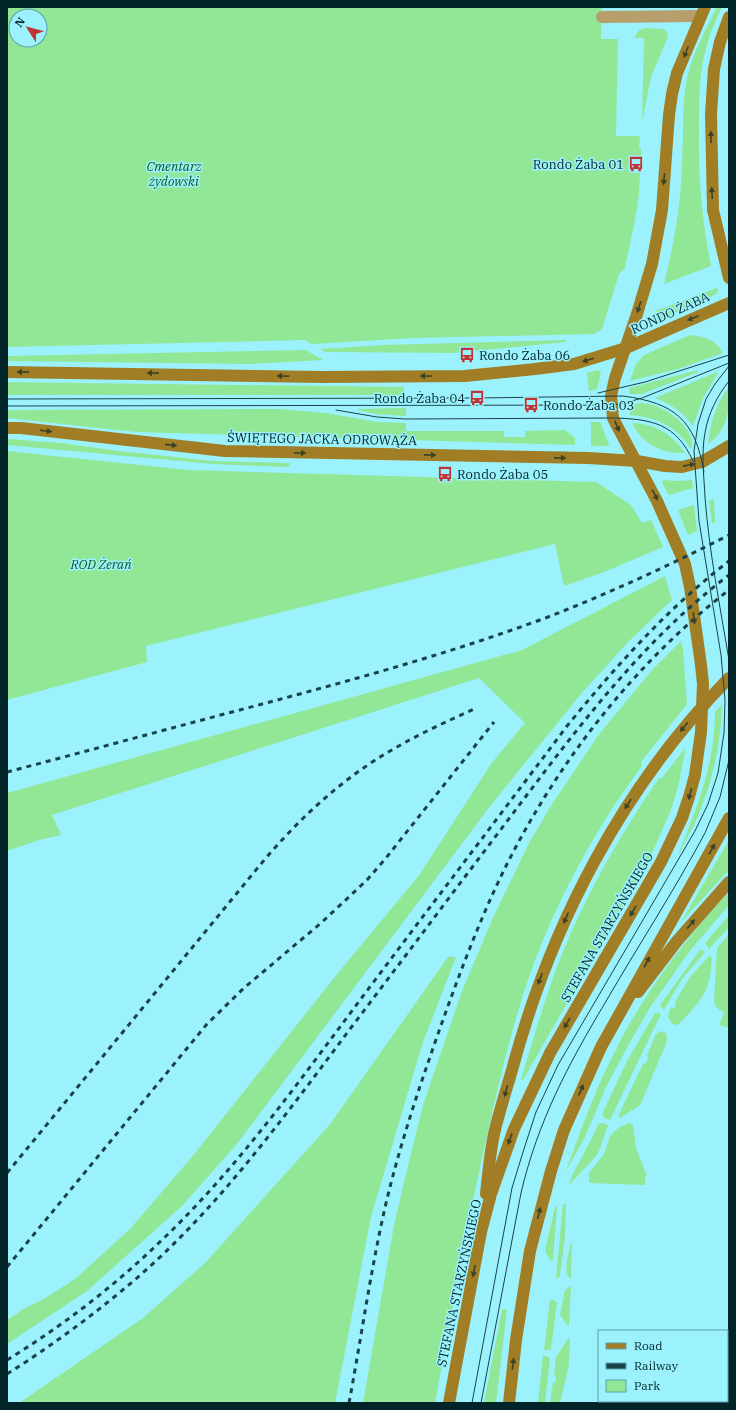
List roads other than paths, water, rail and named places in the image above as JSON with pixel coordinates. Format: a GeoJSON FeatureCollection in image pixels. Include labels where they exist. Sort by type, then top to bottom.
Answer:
{"type":"FeatureCollection","features":[{"type":"Feature","properties":{"kind":"main road"},"geometry":{"type":"LineString","coordinates":[[7,372],[224,374],[322,377],[465,376],[574,364],[626,348],[652,264],[662,210],[672,94],[677,73],[702,11]]}},
{"type":"Feature","properties":{"kind":"main road"},"geometry":{"type":"LineString","coordinates":[[729,17],[720,42],[714,69],[711,114],[713,210],[729,278]]}},
{"type":"Feature","properties":{"kind":"main road"},"geometry":{"type":"LineString","coordinates":[[716,226],[729,244]]}},
{"type":"Feature","properties":{"kind":"main road","name":"RONDO ŻABA"},"geometry":{"type":"LineString","coordinates":[[637,461],[624,441],[613,418],[612,390],[614,378],[626,348],[729,303]]}},
{"type":"Feature","properties":{"kind":"main road","name":"ŚWIĘTEGO JACKA ODROWĄŻA"},"geometry":{"type":"LineString","coordinates":[[7,428],[21,428],[225,451],[637,461]]}},
{"type":"Feature","properties":{"kind":"main road"},"geometry":{"type":"LineString","coordinates":[[637,461],[665,466],[682,467],[702,462],[729,446]]}},
{"type":"Feature","properties":{"kind":"main road","name":"STEFANA STARZYŃSKIEGO"},"geometry":{"type":"LineString","coordinates":[[449,1403],[481,1232],[502,1160],[525,1103],[559,1037],[672,842],[689,797],[694,775],[701,732],[703,684],[690,587],[685,564],[657,501],[637,461]]}},
{"type":"Feature","properties":{"kind":"main road"},"geometry":{"type":"LineString","coordinates":[[481,1232],[490,1154],[494,1134],[518,1046],[541,976],[560,930],[586,875],[626,807],[650,772],[694,715],[729,678]]}},
{"type":"Feature","properties":{"kind":"main road"},"geometry":{"type":"LineString","coordinates":[[509,1403],[516,1340],[530,1251],[547,1186],[564,1130],[588,1074],[615,1021],[729,818]]}},
{"type":"Feature","properties":{"kind":"main road"},"geometry":{"type":"LineString","coordinates":[[615,1021],[677,941],[729,882]]}},
{"type":"Feature","properties":{"kind":"street"},"geometry":{"type":"LineString","coordinates":[[602,18],[702,11]]}},
{"type":"Feature","properties":{"kind":"water"},"geometry":{"type":"Polygon","coordinates":[[[729,1328],[729,1386],[728,1386],[727,1329],[729,1328]]]}},
{"type":"Feature","properties":{"kind":"tram line"},"geometry":{"type":"LineString","coordinates":[[598,393],[645,382],[729,355]]}},
{"type":"Feature","properties":{"kind":"tram line"},"geometry":{"type":"LineString","coordinates":[[7,406],[612,405],[642,398],[729,363]]}},
{"type":"Feature","properties":{"kind":"tram line"},"geometry":{"type":"LineString","coordinates":[[472,1403],[512,1188],[536,1112],[558,1065],[695,831],[708,804],[718,773],[724,733],[725,700],[721,655],[699,521],[694,451],[698,424],[706,399],[729,366]]}},
{"type":"Feature","properties":{"kind":"tram line"},"geometry":{"type":"LineString","coordinates":[[729,381],[717,399],[708,419],[703,457],[709,538],[729,660]]}},
{"type":"Feature","properties":{"kind":"tram line"},"geometry":{"type":"LineString","coordinates":[[7,399],[477,398],[623,396],[641,399],[656,404],[669,409],[680,417],[695,439],[704,472]]}},
{"type":"Feature","properties":{"kind":"tram line"},"geometry":{"type":"LineString","coordinates":[[336,410],[377,417],[405,419],[613,418],[639,420],[651,422],[670,431],[679,438],[693,461]]}},
{"type":"Feature","properties":{"kind":"tram line"},"geometry":{"type":"LineString","coordinates":[[481,1403],[521,1193],[528,1167],[545,1118],[567,1071],[591,1026],[681,876],[705,833],[720,797],[729,760]]}},
{"type":"Feature","properties":{"kind":"railway"},"geometry":{"type":"LineString","coordinates":[[7,772],[340,683],[479,641],[548,617],[594,598],[662,568],[729,535]]}},
{"type":"Feature","properties":{"kind":"railway"},"geometry":{"type":"LineString","coordinates":[[7,1360],[49,1333],[128,1271],[165,1237],[220,1180],[295,1087],[567,726],[605,681],[664,618],[706,579],[729,561]]}},
{"type":"Feature","properties":{"kind":"railway"},"geometry":{"type":"LineString","coordinates":[[7,1374],[43,1350],[96,1311],[146,1270],[175,1243],[229,1185],[279,1123],[560,751],[586,719],[667,628],[729,575]]}},
{"type":"Feature","properties":{"kind":"railway"},"geometry":{"type":"LineString","coordinates":[[349,1403],[379,1236],[402,1143],[454,989],[497,884],[528,825],[551,787],[576,750],[603,715],[663,648],[695,618],[729,590]]}},
{"type":"Feature","properties":{"kind":"railway"},"geometry":{"type":"LineString","coordinates":[[7,1173],[265,859],[294,827],[326,797],[378,758],[435,727],[474,709]]}},
{"type":"Feature","properties":{"kind":"railway"},"geometry":{"type":"LineString","coordinates":[[7,1267],[207,1024],[244,988],[321,923],[367,880],[494,722]]}},
{"type":"Feature","properties":{"kind":"place","name":"Rondo Żaba 01"},"geometry":{"type":"Point","coordinates":[636,164]}},
{"type":"Feature","properties":{"kind":"place","name":"Rondo Żaba 06"},"geometry":{"type":"Point","coordinates":[467,355]}},
{"type":"Feature","properties":{"kind":"place","name":"Rondo Żaba 04"},"geometry":{"type":"Point","coordinates":[477,398]}},
{"type":"Feature","properties":{"kind":"place","name":"Rondo Żaba 03"},"geometry":{"type":"Point","coordinates":[531,405]}},
{"type":"Feature","properties":{"kind":"place","name":"Rondo Żaba 05"},"geometry":{"type":"Point","coordinates":[445,474]}},
{"type":"Feature","properties":{"kind":"park label","name":"Cmentarz żydowski"},"geometry":{"type":"Point","coordinates":[174,174]}},
{"type":"Feature","properties":{"kind":"park label","name":"ROD Żerań"},"geometry":{"type":"Point","coordinates":[101,564]}}]}
